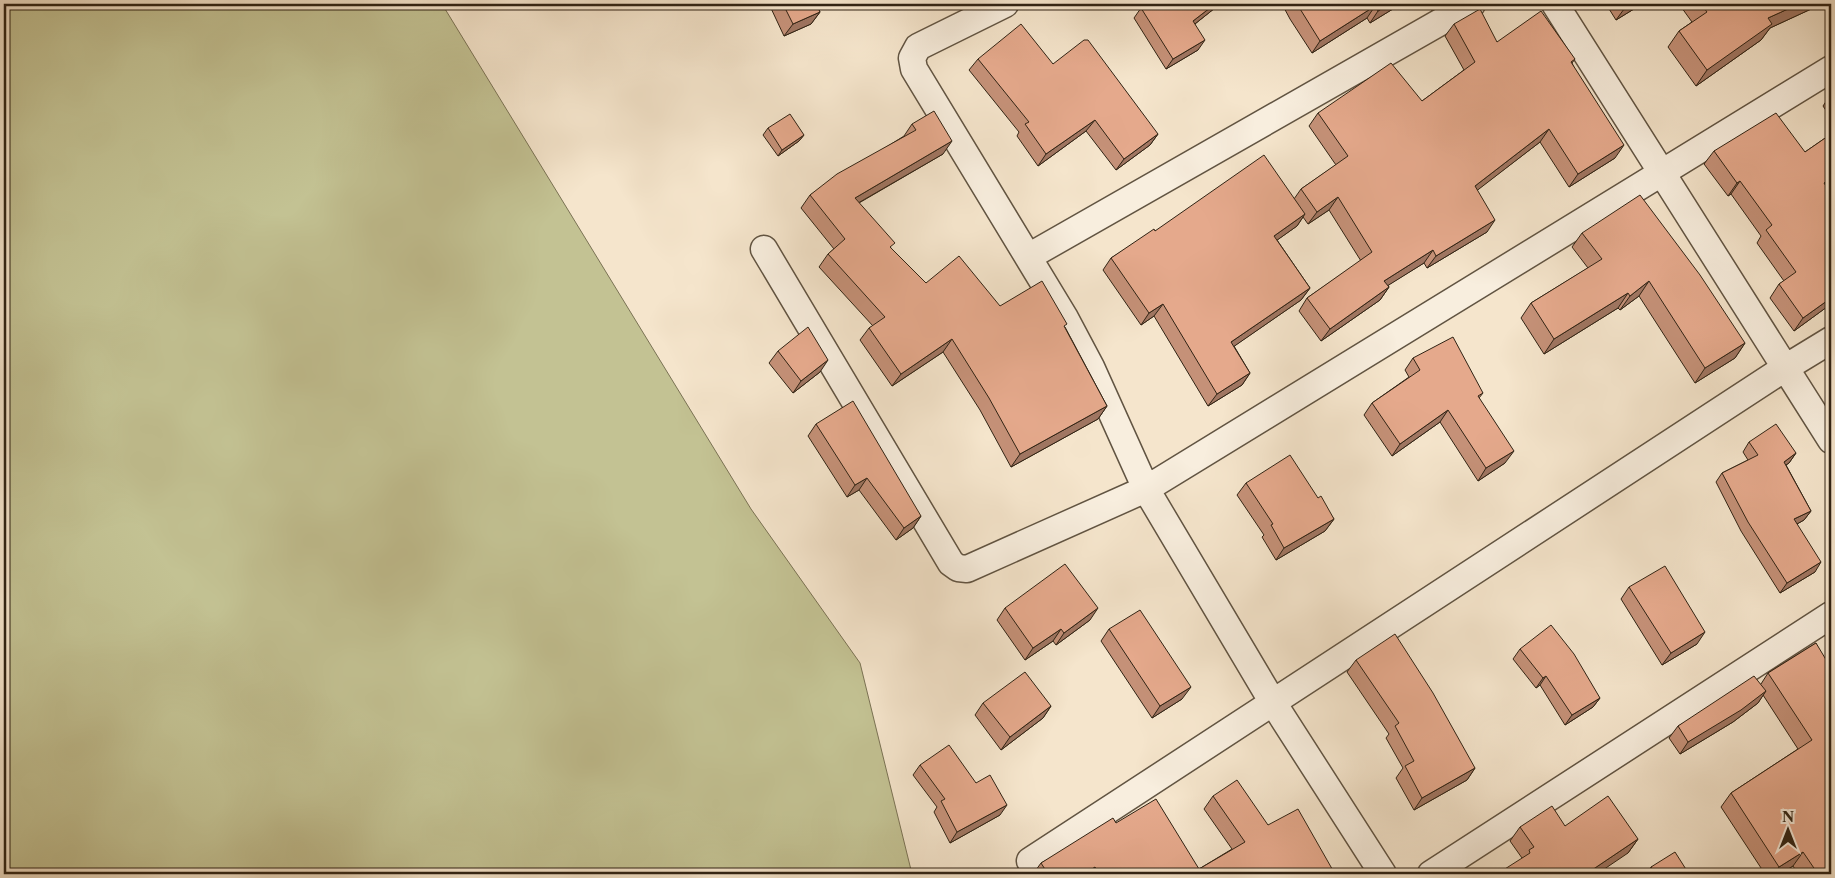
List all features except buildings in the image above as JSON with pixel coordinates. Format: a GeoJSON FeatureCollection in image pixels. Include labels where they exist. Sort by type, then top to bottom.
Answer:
{"type":"FeatureCollection","features":[{"type":"Feature","properties":{"kind":"street"},"geometry":{"type":"LineString","coordinates":[[1005,4],[918,47],[912,58],[914,69],[1028,257],[1091,367],[1146,488],[1272,701],[1383,874]]}},
{"type":"Feature","properties":{"kind":"street"},"geometry":{"type":"LineString","coordinates":[[1028,257],[1472,4]]}},
{"type":"Feature","properties":{"kind":"street"},"geometry":{"type":"LineString","coordinates":[[1555,4],[1831,440]]}},
{"type":"Feature","properties":{"kind":"street"},"geometry":{"type":"LineString","coordinates":[[764,249],[951,563],[958,568],[967,569],[1146,488],[1831,70]]}},
{"type":"Feature","properties":{"kind":"street"},"geometry":{"type":"LineString","coordinates":[[1030,861],[1272,701],[1831,340]]}},
{"type":"Feature","properties":{"kind":"street"},"geometry":{"type":"LineString","coordinates":[[1431,874],[1831,615]]}},
{"type":"Feature","properties":{"kind":"shaded area"},"geometry":{"type":"Polygon","coordinates":[[[4,4],[442,4],[751,509],[860,663],[912,874],[4,874],[4,4]]]}}]}
